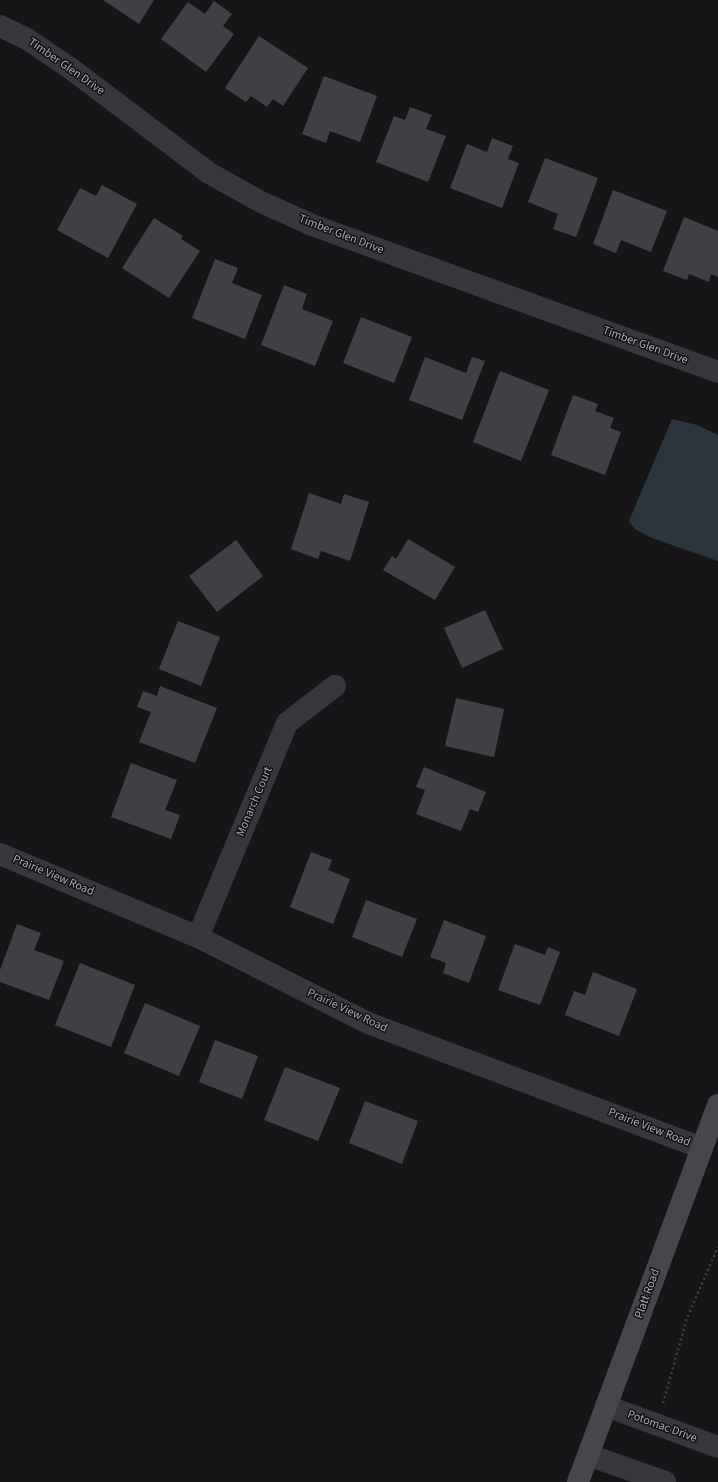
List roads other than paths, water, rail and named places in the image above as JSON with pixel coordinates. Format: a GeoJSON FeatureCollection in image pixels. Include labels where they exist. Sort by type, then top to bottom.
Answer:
{"type":"FeatureCollection","features":[{"type":"Feature","properties":{"kind":"main road","name":"Platt Road"},"geometry":{"type":"LineString","coordinates":[[578,1482],[718,1105]]}},
{"type":"Feature","properties":{"kind":"street","name":"Timber Glen Drive"},"geometry":{"type":"LineString","coordinates":[[0,26],[27,39],[70,68],[209,173],[261,202],[312,225],[718,372]]}},
{"type":"Feature","properties":{"kind":"street","name":"Monarch Court"},"geometry":{"type":"LineString","coordinates":[[198,937],[287,723],[335,686]]}},
{"type":"Feature","properties":{"kind":"street","name":"Prairie View Road"},"geometry":{"type":"LineString","coordinates":[[0,854],[198,937],[368,1023],[702,1148]]}},
{"type":"Feature","properties":{"kind":"street","name":"Potomac Drive"},"geometry":{"type":"LineString","coordinates":[[606,1406],[718,1447]]}},
{"type":"Feature","properties":{"kind":"street"},"geometry":{"type":"LineString","coordinates":[[588,1455],[665,1482]]}}]}
